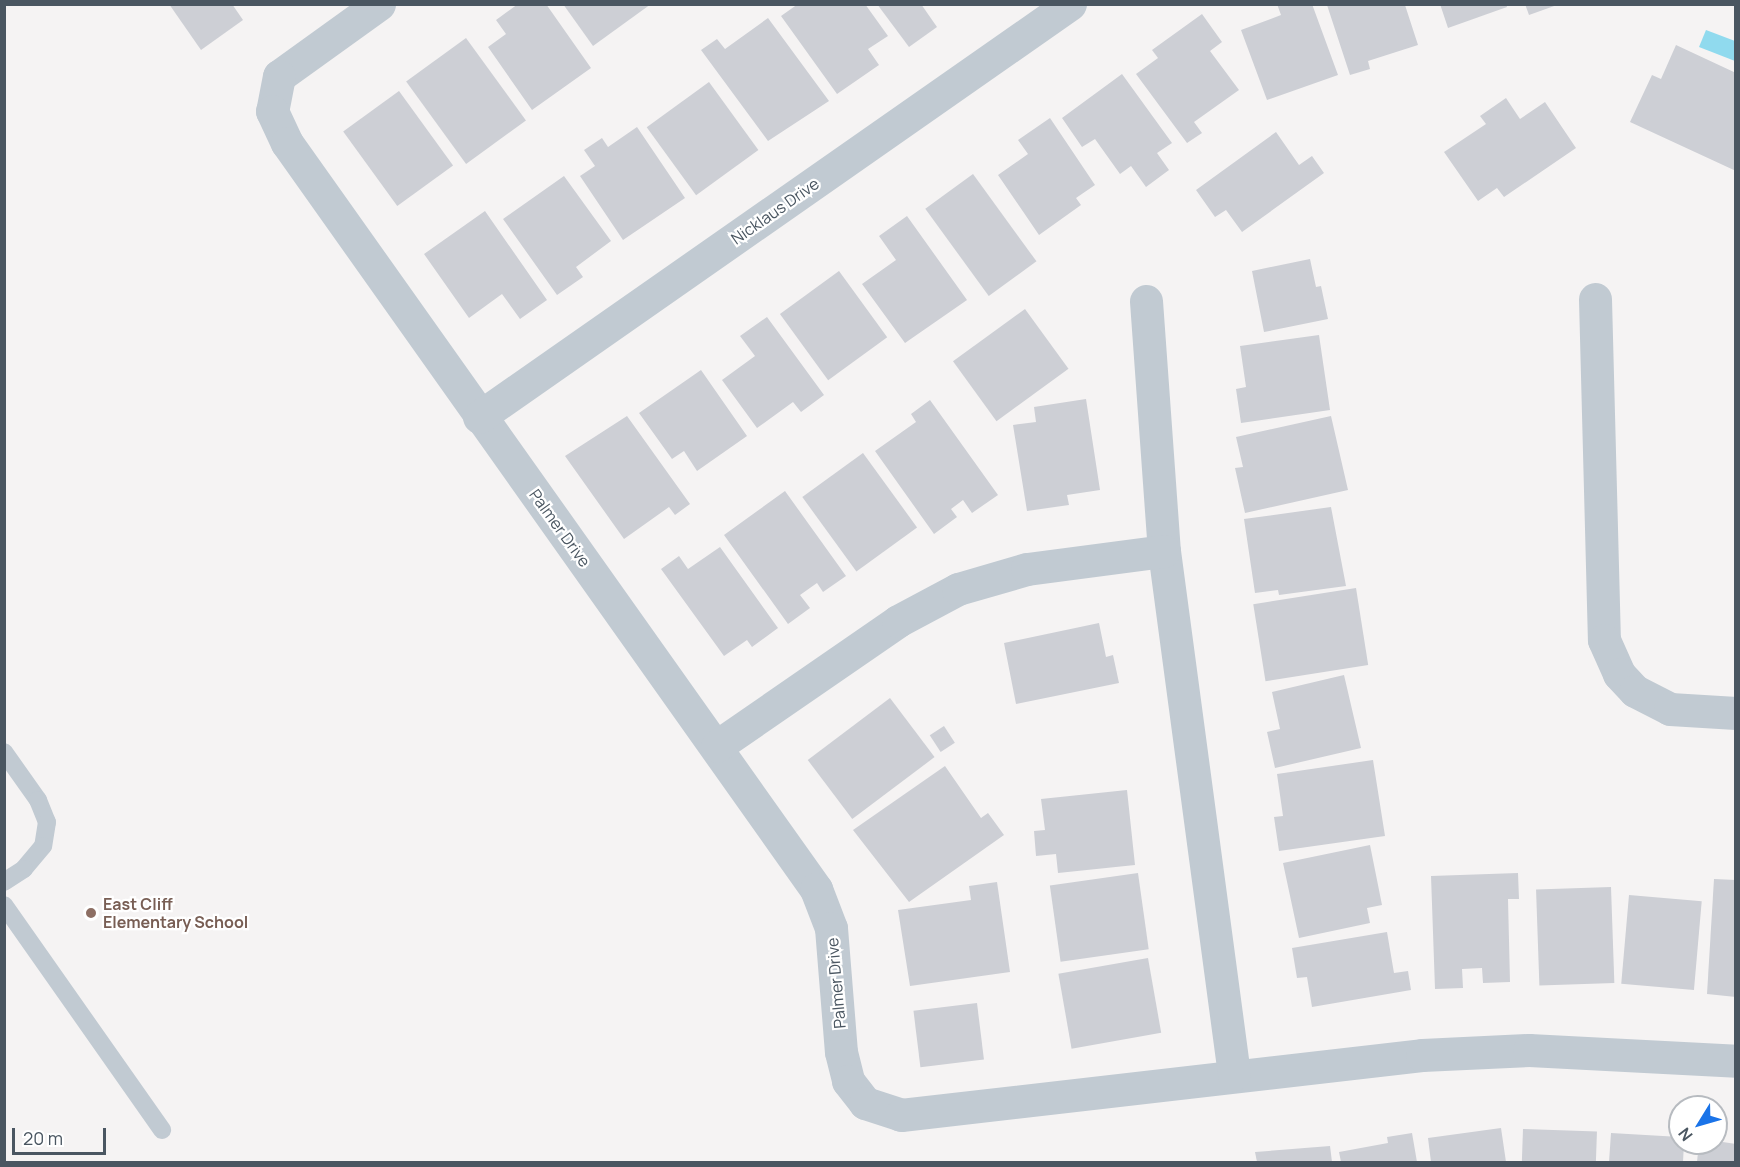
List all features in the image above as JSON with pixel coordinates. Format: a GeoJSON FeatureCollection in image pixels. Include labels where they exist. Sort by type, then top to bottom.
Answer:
{"type":"FeatureCollection","features":[{"type":"Feature","properties":{"kind":"street","name":"Palmer Drive"},"geometry":{"type":"LineString","coordinates":[[379,4],[279,76],[272,111],[287,143],[479,417],[717,746],[816,889],[831,928],[841,1052],[848,1081],[865,1103],[900,1115],[1234,1074]]}},
{"type":"Feature","properties":{"kind":"street","name":"Nicklaus Drive"},"geometry":{"type":"LineString","coordinates":[[479,417],[1070,4]]}},
{"type":"Feature","properties":{"kind":"street"},"geometry":{"type":"LineString","coordinates":[[1595,299],[1604,640],[1619,674],[1635,691],[1670,709],[1736,713]]}},
{"type":"Feature","properties":{"kind":"street"},"geometry":{"type":"LineString","coordinates":[[1146,301],[1164,551],[1234,1074],[1422,1055],[1529,1050],[1736,1061]]}},
{"type":"Feature","properties":{"kind":"street"},"geometry":{"type":"LineString","coordinates":[[717,746],[898,621],[958,589],[1027,569],[1164,551]]}},
{"type":"Feature","properties":{"kind":"lane"},"geometry":{"type":"LineString","coordinates":[[4,752],[38,800],[47,822],[43,846],[24,869],[4,882]]}},
{"type":"Feature","properties":{"kind":"lane"},"geometry":{"type":"LineString","coordinates":[[4,905],[162,1130]]}},
{"type":"Feature","properties":{"kind":"water"},"geometry":{"type":"Polygon","coordinates":[[[1706,30],[1735,41],[1735,61],[1699,47],[1706,30]]]}},
{"type":"Feature","properties":{"kind":"building"},"geometry":{"type":"Polygon","coordinates":[[[169,4],[232,4],[243,20],[201,50],[169,4]]]}},
{"type":"Feature","properties":{"kind":"building"},"geometry":{"type":"Polygon","coordinates":[[[518,4],[546,4],[591,68],[532,110],[488,47],[506,34],[496,20],[518,4]]]}},
{"type":"Feature","properties":{"kind":"building"},"geometry":{"type":"Polygon","coordinates":[[[563,4],[651,4],[593,46],[563,4]]]}},
{"type":"Feature","properties":{"kind":"building"},"geometry":{"type":"Polygon","coordinates":[[[798,4],[865,4],[888,36],[868,49],[879,65],[837,94],[781,16],[798,4]]]}},
{"type":"Feature","properties":{"kind":"building"},"geometry":{"type":"Polygon","coordinates":[[[877,4],[921,4],[937,27],[909,47],[877,4]]]}},
{"type":"Feature","properties":{"kind":"building"},"geometry":{"type":"Polygon","coordinates":[[[1277,4],[1312,4],[1338,75],[1267,100],[1241,30],[1281,15],[1277,4]]]}},
{"type":"Feature","properties":{"kind":"building"},"geometry":{"type":"Polygon","coordinates":[[[1440,4],[1506,4],[1507,7],[1448,28],[1440,4]]]}},
{"type":"Feature","properties":{"kind":"building"},"geometry":{"type":"Polygon","coordinates":[[[1525,4],[1557,4],[1557,5],[1529,15],[1525,4]]]}},
{"type":"Feature","properties":{"kind":"building"},"geometry":{"type":"Polygon","coordinates":[[[1327,5],[1405,5],[1418,45],[1368,61],[1370,69],[1350,75],[1327,5]]]}},
{"type":"Feature","properties":{"kind":"building"},"geometry":{"type":"Polygon","coordinates":[[[1202,14],[1222,42],[1210,51],[1239,90],[1194,122],[1202,133],[1187,143],[1136,74],[1158,58],[1152,50],[1202,14]]]}},
{"type":"Feature","properties":{"kind":"building"},"geometry":{"type":"Polygon","coordinates":[[[768,18],[829,101],[768,141],[701,50],[717,39],[725,49],[768,18]]]}},
{"type":"Feature","properties":{"kind":"building"},"geometry":{"type":"Polygon","coordinates":[[[466,38],[526,121],[466,164],[406,81],[466,38]]]}},
{"type":"Feature","properties":{"kind":"building"},"geometry":{"type":"Polygon","coordinates":[[[1676,45],[1736,73],[1736,171],[1630,122],[1652,75],[1661,79],[1676,45]]]}},
{"type":"Feature","properties":{"kind":"building"},"geometry":{"type":"Polygon","coordinates":[[[1122,74],[1172,143],[1157,153],[1169,170],[1146,187],[1131,166],[1120,174],[1095,139],[1082,147],[1062,118],[1122,74]]]}},
{"type":"Feature","properties":{"kind":"building"},"geometry":{"type":"Polygon","coordinates":[[[709,82],[758,150],[696,195],[647,127],[709,82]]]}},
{"type":"Feature","properties":{"kind":"building"},"geometry":{"type":"Polygon","coordinates":[[[399,91],[453,165],[397,206],[343,132],[399,91]]]}},
{"type":"Feature","properties":{"kind":"building"},"geometry":{"type":"Polygon","coordinates":[[[1506,98],[1520,119],[1545,102],[1576,148],[1504,197],[1497,188],[1478,201],[1444,152],[1486,124],[1480,116],[1506,98]]]}},
{"type":"Feature","properties":{"kind":"building"},"geometry":{"type":"Polygon","coordinates":[[[1050,118],[1095,185],[1076,198],[1081,205],[1039,235],[998,175],[1028,154],[1018,140],[1050,118]]]}},
{"type":"Feature","properties":{"kind":"building"},"geometry":{"type":"Polygon","coordinates":[[[637,127],[685,198],[623,240],[580,176],[595,166],[584,150],[602,138],[608,147],[637,127]]]}},
{"type":"Feature","properties":{"kind":"building"},"geometry":{"type":"Polygon","coordinates":[[[1276,132],[1299,165],[1312,156],[1324,173],[1242,232],[1226,210],[1215,217],[1196,190],[1276,132]]]}},
{"type":"Feature","properties":{"kind":"building"},"geometry":{"type":"Polygon","coordinates":[[[973,174],[1036,261],[989,296],[925,209],[973,174]]]}},
{"type":"Feature","properties":{"kind":"building"},"geometry":{"type":"Polygon","coordinates":[[[564,176],[611,241],[576,267],[583,277],[557,295],[503,219],[564,176]]]}},
{"type":"Feature","properties":{"kind":"building"},"geometry":{"type":"Polygon","coordinates":[[[485,211],[547,300],[520,319],[502,294],[469,318],[424,254],[485,211]]]}},
{"type":"Feature","properties":{"kind":"building"},"geometry":{"type":"Polygon","coordinates":[[[907,216],[967,300],[905,343],[862,284],[896,260],[879,236],[907,216]]]}},
{"type":"Feature","properties":{"kind":"building"},"geometry":{"type":"Polygon","coordinates":[[[1310,259],[1316,287],[1321,286],[1328,319],[1264,332],[1252,271],[1310,259]]]}},
{"type":"Feature","properties":{"kind":"building"},"geometry":{"type":"Polygon","coordinates":[[[839,271],[887,337],[828,380],[780,314],[839,271]]]}},
{"type":"Feature","properties":{"kind":"building"},"geometry":{"type":"Polygon","coordinates":[[[1025,309],[1068,369],[996,421],[953,361],[1025,309]]]}},
{"type":"Feature","properties":{"kind":"building"},"geometry":{"type":"Polygon","coordinates":[[[767,317],[824,395],[801,412],[793,402],[757,428],[722,380],[755,356],[740,336],[767,317]]]}},
{"type":"Feature","properties":{"kind":"building"},"geometry":{"type":"Polygon","coordinates":[[[1319,335],[1330,410],[1241,423],[1236,389],[1246,387],[1240,346],[1319,335]]]}},
{"type":"Feature","properties":{"kind":"building"},"geometry":{"type":"Polygon","coordinates":[[[701,370],[747,436],[697,471],[684,451],[672,459],[639,413],[701,370]]]}},
{"type":"Feature","properties":{"kind":"building"},"geometry":{"type":"Polygon","coordinates":[[[1086,399],[1100,490],[1067,495],[1069,505],[1027,511],[1013,425],[1036,422],[1034,407],[1086,399]]]}},
{"type":"Feature","properties":{"kind":"building"},"geometry":{"type":"Polygon","coordinates":[[[930,400],[998,495],[972,513],[963,500],[951,509],[957,517],[934,534],[875,451],[916,422],[911,414],[930,400]]]}},
{"type":"Feature","properties":{"kind":"building"},"geometry":{"type":"Polygon","coordinates":[[[627,416],[690,504],[675,515],[669,507],[624,539],[565,456],[627,416]]]}},
{"type":"Feature","properties":{"kind":"building"},"geometry":{"type":"Polygon","coordinates":[[[1331,416],[1348,490],[1245,513],[1235,468],[1243,467],[1236,437],[1331,416]]]}},
{"type":"Feature","properties":{"kind":"building"},"geometry":{"type":"Polygon","coordinates":[[[863,453],[917,527],[856,572],[802,497],[863,453]]]}},
{"type":"Feature","properties":{"kind":"building"},"geometry":{"type":"Polygon","coordinates":[[[785,491],[846,576],[823,592],[817,583],[800,595],[810,608],[788,624],[724,535],[785,491]]]}},
{"type":"Feature","properties":{"kind":"building"},"geometry":{"type":"Polygon","coordinates":[[[1331,507],[1346,586],[1279,595],[1278,590],[1255,593],[1244,519],[1331,507]]]}},
{"type":"Feature","properties":{"kind":"building"},"geometry":{"type":"Polygon","coordinates":[[[720,547],[778,628],[752,647],[747,640],[724,656],[661,569],[679,556],[688,569],[720,547]]]}},
{"type":"Feature","properties":{"kind":"building"},"geometry":{"type":"Polygon","coordinates":[[[1356,588],[1368,665],[1265,681],[1253,604],[1356,588]]]}},
{"type":"Feature","properties":{"kind":"building"},"geometry":{"type":"Polygon","coordinates":[[[1099,623],[1106,657],[1113,655],[1119,683],[1016,704],[1004,643],[1099,623]]]}},
{"type":"Feature","properties":{"kind":"building"},"geometry":{"type":"Polygon","coordinates":[[[1344,675],[1361,748],[1275,768],[1267,732],[1280,729],[1272,692],[1344,675]]]}},
{"type":"Feature","properties":{"kind":"building"},"geometry":{"type":"Polygon","coordinates":[[[890,698],[935,757],[852,819],[808,760],[890,698]]]}},
{"type":"Feature","properties":{"kind":"building"},"geometry":{"type":"Polygon","coordinates":[[[944,726],[955,743],[941,752],[930,735],[944,726]]]}},
{"type":"Feature","properties":{"kind":"building"},"geometry":{"type":"Polygon","coordinates":[[[1373,760],[1385,836],[1279,851],[1274,817],[1283,816],[1277,774],[1373,760]]]}},
{"type":"Feature","properties":{"kind":"building"},"geometry":{"type":"Polygon","coordinates":[[[945,766],[981,818],[988,813],[1004,835],[909,902],[853,830],[945,766]]]}},
{"type":"Feature","properties":{"kind":"building"},"geometry":{"type":"Polygon","coordinates":[[[1127,790],[1135,865],[1058,873],[1056,854],[1036,856],[1034,831],[1045,830],[1041,799],[1127,790]]]}},
{"type":"Feature","properties":{"kind":"building"},"geometry":{"type":"Polygon","coordinates":[[[1370,845],[1382,905],[1367,908],[1370,923],[1299,938],[1283,863],[1370,845]]]}},
{"type":"Feature","properties":{"kind":"building"},"geometry":{"type":"Polygon","coordinates":[[[1138,873],[1149,949],[1061,962],[1050,885],[1138,873]]]}},
{"type":"Feature","properties":{"kind":"building"},"geometry":{"type":"Polygon","coordinates":[[[1518,873],[1519,899],[1508,899],[1510,982],[1483,983],[1482,968],[1462,969],[1463,988],[1435,989],[1431,876],[1518,873]]]}},
{"type":"Feature","properties":{"kind":"building"},"geometry":{"type":"Polygon","coordinates":[[[1714,879],[1736,880],[1736,997],[1707,994],[1714,879]]]}},
{"type":"Feature","properties":{"kind":"building"},"geometry":{"type":"Polygon","coordinates":[[[997,882],[1010,972],[910,986],[898,910],[971,900],[969,886],[997,882]]]}},
{"type":"Feature","properties":{"kind":"building"},"geometry":{"type":"Polygon","coordinates":[[[1611,887],[1614,983],[1539,986],[1536,890],[1611,887]]]}},
{"type":"Feature","properties":{"kind":"building"},"geometry":{"type":"Polygon","coordinates":[[[1629,895],[1702,901],[1694,990],[1621,984],[1629,895]]]}},
{"type":"Feature","properties":{"kind":"building"},"geometry":{"type":"Polygon","coordinates":[[[1387,932],[1394,973],[1408,971],[1411,990],[1312,1007],[1307,977],[1297,978],[1292,948],[1387,932]]]}},
{"type":"Feature","properties":{"kind":"building"},"geometry":{"type":"Polygon","coordinates":[[[1148,958],[1161,1033],[1072,1049],[1058,974],[1148,958]]]}},
{"type":"Feature","properties":{"kind":"building"},"geometry":{"type":"Polygon","coordinates":[[[977,1003],[984,1060],[920,1067],[913,1011],[977,1003]]]}},
{"type":"Feature","properties":{"kind":"building"},"geometry":{"type":"Polygon","coordinates":[[[1501,1128],[1506,1162],[1431,1162],[1428,1138],[1501,1128]]]}},
{"type":"Feature","properties":{"kind":"building"},"geometry":{"type":"Polygon","coordinates":[[[1523,1129],[1597,1132],[1596,1162],[1522,1162],[1523,1129]]]}},
{"type":"Feature","properties":{"kind":"building"},"geometry":{"type":"Polygon","coordinates":[[[1412,1133],[1417,1162],[1341,1162],[1339,1152],[1388,1143],[1387,1137],[1412,1133]]]}},
{"type":"Feature","properties":{"kind":"building"},"geometry":{"type":"Polygon","coordinates":[[[1611,1133],[1668,1136],[1668,1155],[1683,1155],[1683,1162],[1609,1162],[1611,1133]]]}},
{"type":"Feature","properties":{"kind":"building"},"geometry":{"type":"Polygon","coordinates":[[[1728,1143],[1736,1144],[1736,1162],[1697,1162],[1698,1155],[1728,1155],[1728,1143]]]}},
{"type":"Feature","properties":{"kind":"building"},"geometry":{"type":"Polygon","coordinates":[[[1330,1146],[1332,1162],[1257,1162],[1255,1152],[1330,1146]]]}},
{"type":"Feature","properties":{"kind":"place","name":"East Cliff Elementary School"},"geometry":{"type":"Point","coordinates":[91,913]}}]}
